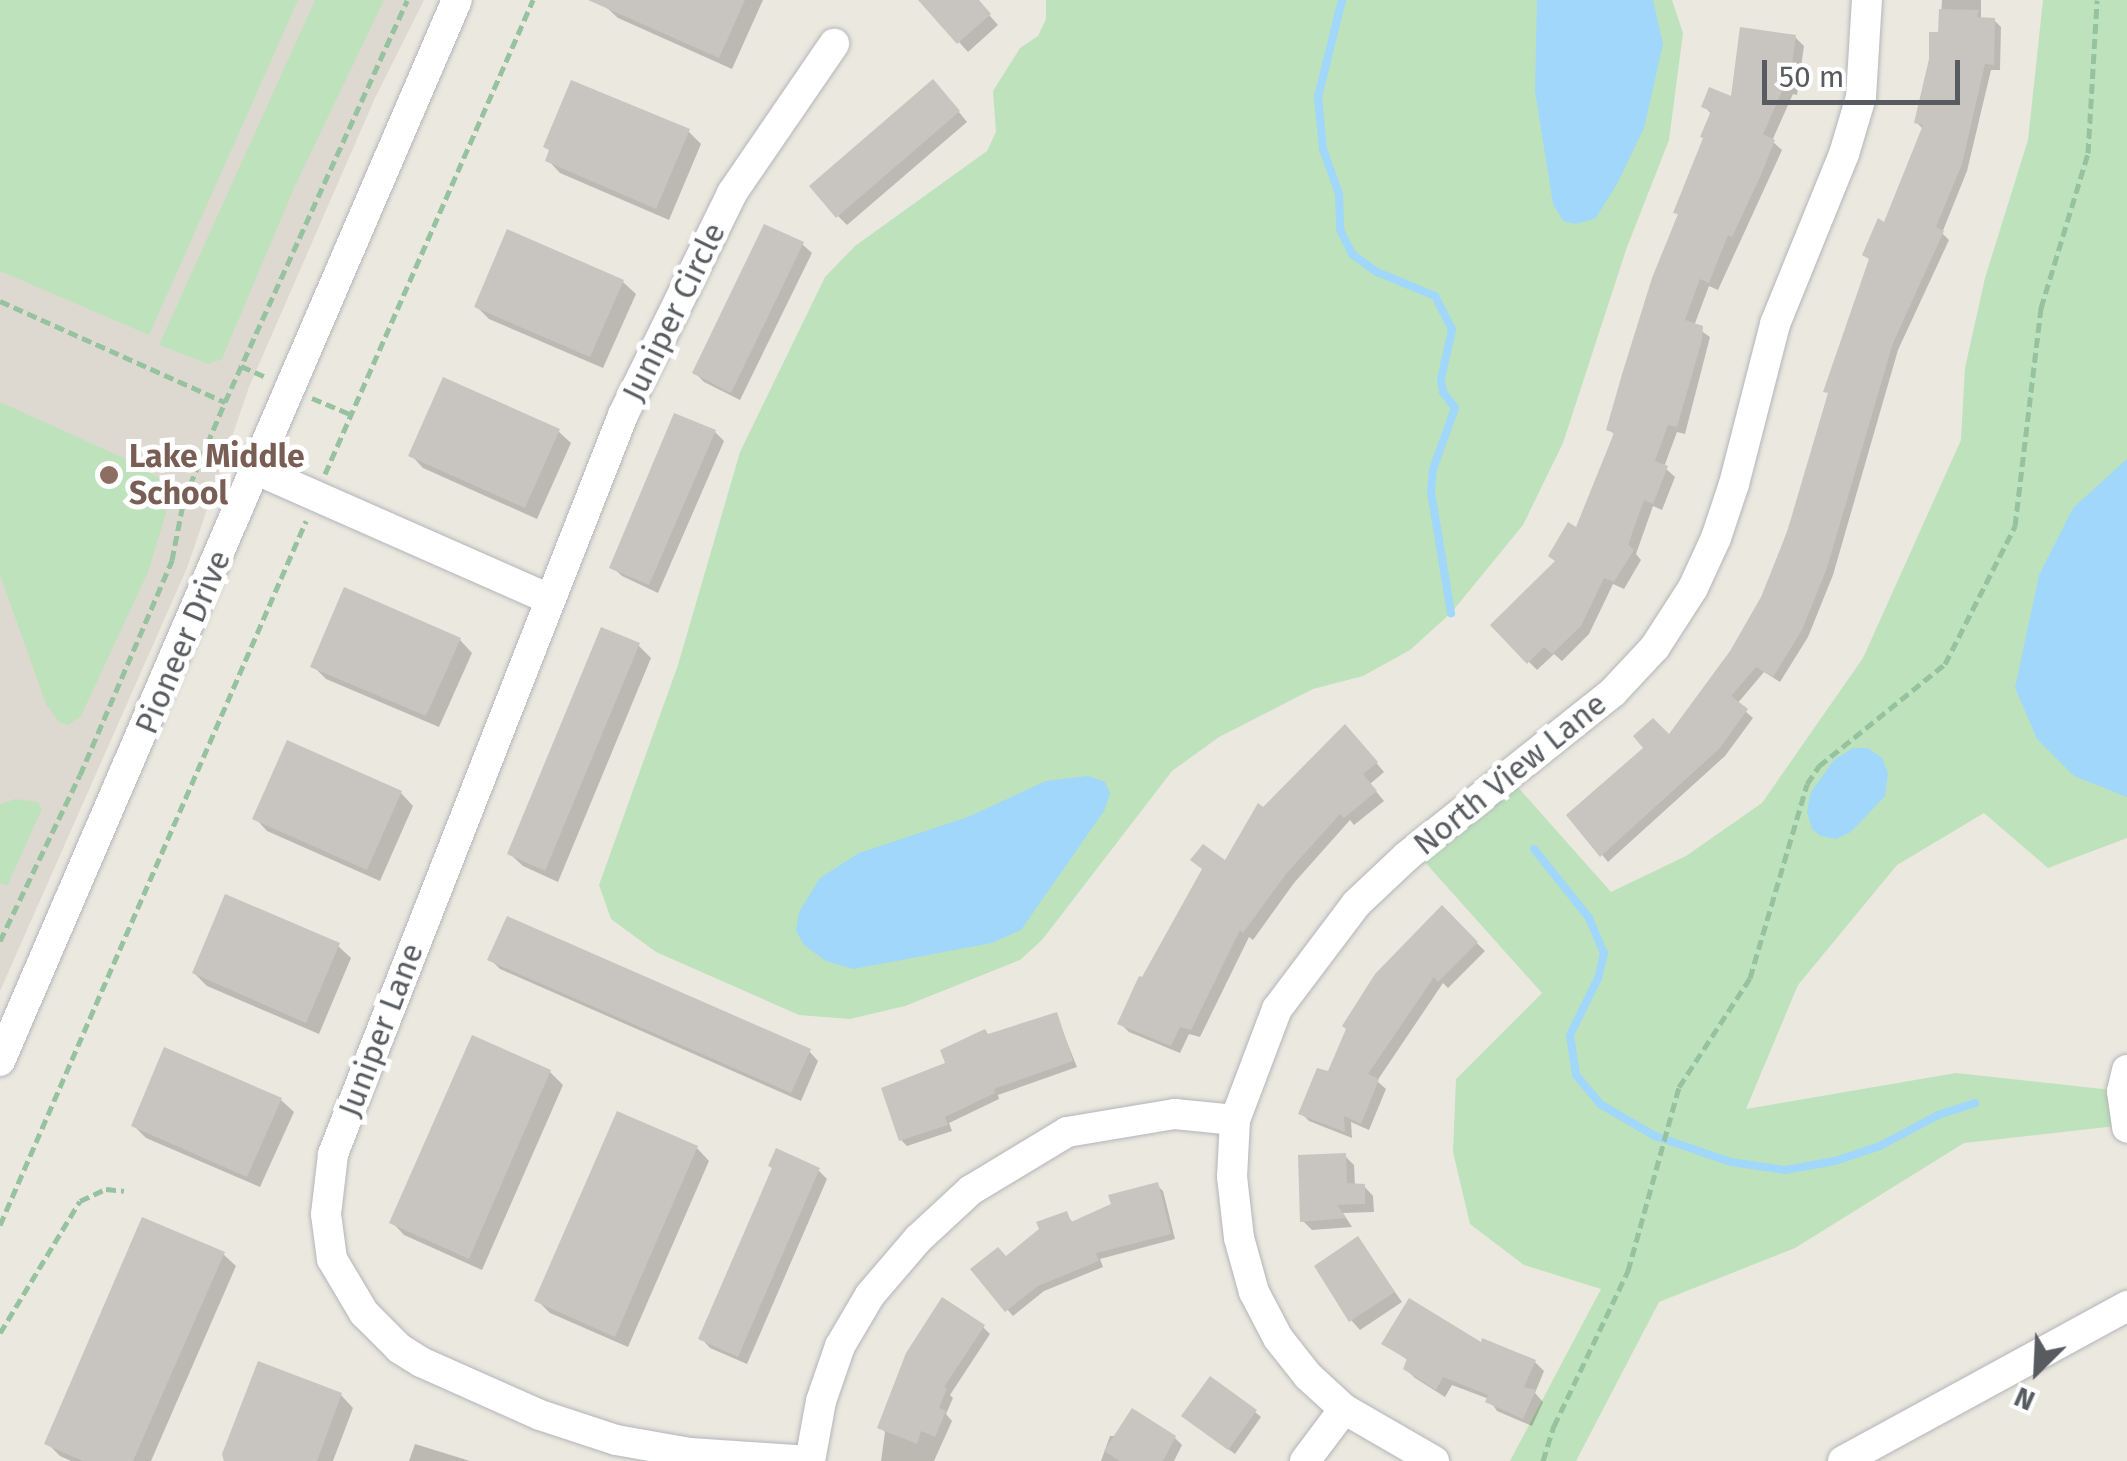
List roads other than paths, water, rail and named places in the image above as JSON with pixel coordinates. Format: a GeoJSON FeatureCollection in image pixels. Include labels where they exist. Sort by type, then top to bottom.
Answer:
{"type":"FeatureCollection","features":[{"type":"Feature","properties":{"kind":"street","name":"Pioneer Drive"},"geometry":{"type":"LineString","coordinates":[[0,1062],[457,0]]}},
{"type":"Feature","properties":{"kind":"street","name":"North View Lane"},"geometry":{"type":"LineString","coordinates":[[1434,1461],[1344,1408],[1308,1376],[1278,1338],[1254,1292],[1239,1238],[1232,1177],[1235,1120],[1277,1009],[1356,904],[1407,856],[1613,692],[1655,647],[1693,588],[1716,538],[1734,484],[1775,324],[1850,135],[1866,62],[1867,0]]}},
{"type":"Feature","properties":{"kind":"street","name":"Juniper Circle"},"geometry":{"type":"LineString","coordinates":[[550,599],[623,416],[693,268],[732,194],[834,44]]}},
{"type":"Feature","properties":{"kind":"street"},"geometry":{"type":"LineString","coordinates":[[258,470],[550,599]]}},
{"type":"Feature","properties":{"kind":"street","name":"Juniper Lane"},"geometry":{"type":"LineString","coordinates":[[550,599],[333,1154],[326,1214],[332,1258],[364,1313],[400,1349],[540,1415],[654,1448],[810,1461]]}},
{"type":"Feature","properties":{"kind":"street"},"geometry":{"type":"LineString","coordinates":[[2127,1070],[2122,1091],[2127,1128]]}},
{"type":"Feature","properties":{"kind":"street"},"geometry":{"type":"LineString","coordinates":[[810,1461],[822,1401],[840,1346],[860,1312],[918,1239],[971,1190],[1067,1132],[1175,1114],[1235,1120]]}},
{"type":"Feature","properties":{"kind":"street"},"geometry":{"type":"LineString","coordinates":[[1843,1461],[2127,1306]]}},
{"type":"Feature","properties":{"kind":"street"},"geometry":{"type":"LineString","coordinates":[[1305,1461],[1344,1408]]}},
{"type":"Feature","properties":{"kind":"water"},"geometry":{"type":"Polygon","coordinates":[[[1537,0],[1653,0],[1663,44],[1644,128],[1617,184],[1595,219],[1575,224],[1563,221],[1553,204],[1535,91],[1537,0]]]}},
{"type":"Feature","properties":{"kind":"water"},"geometry":{"type":"Polygon","coordinates":[[[2127,459],[2127,797],[2074,776],[2037,739],[2015,688],[2039,575],[2073,508],[2127,459]]]}},
{"type":"Feature","properties":{"kind":"water"},"geometry":{"type":"Polygon","coordinates":[[[1853,748],[1868,748],[1882,758],[1888,773],[1885,796],[1851,832],[1836,839],[1821,836],[1812,829],[1807,812],[1811,792],[1834,760],[1853,748]]]}},
{"type":"Feature","properties":{"kind":"water"},"geometry":{"type":"Polygon","coordinates":[[[1088,776],[1105,782],[1110,793],[1104,811],[1021,930],[992,943],[853,969],[826,961],[804,945],[796,931],[799,912],[820,878],[859,853],[968,817],[1046,781],[1088,776]]]}},
{"type":"Feature","properties":{"kind":"waterway"},"geometry":{"type":"LineString","coordinates":[[1342,0],[1318,97],[1323,149],[1339,194],[1340,230],[1352,254],[1377,272],[1435,296],[1452,330],[1441,379],[1443,392],[1455,408],[1433,469],[1431,492],[1451,613]]}},
{"type":"Feature","properties":{"kind":"waterway"},"geometry":{"type":"LineString","coordinates":[[1534,849],[1589,918],[1604,953],[1598,978],[1570,1035],[1576,1075],[1600,1104],[1655,1136],[1731,1162],[1785,1170],[1835,1161],[1880,1146],[1938,1115],[1975,1103]]}},
{"type":"Feature","properties":{"kind":"place","name":"Lake Middle School"},"geometry":{"type":"Point","coordinates":[109,475]}}]}
